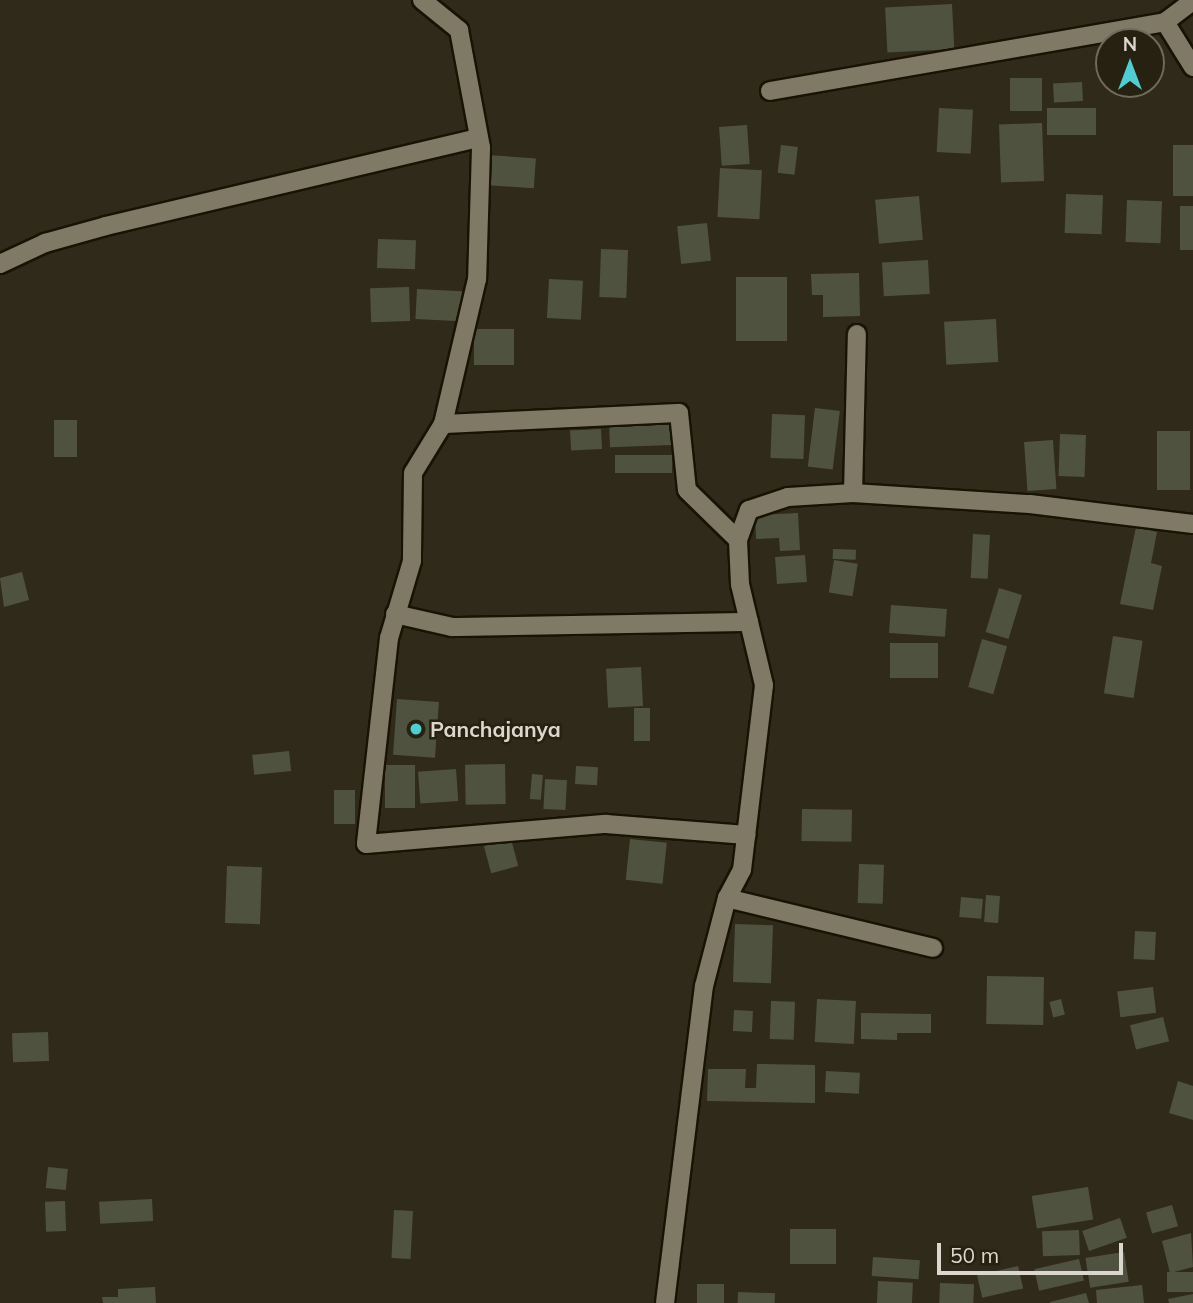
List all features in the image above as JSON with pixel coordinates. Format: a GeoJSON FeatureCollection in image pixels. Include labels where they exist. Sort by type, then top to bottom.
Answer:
{"type":"FeatureCollection","features":[{"type":"Feature","properties":{"kind":"street"},"geometry":{"type":"LineString","coordinates":[[422,0],[459,30],[479,138],[477,279],[443,424],[413,472],[412,561],[395,614],[366,844],[606,824],[747,835]]}},
{"type":"Feature","properties":{"kind":"street"},"geometry":{"type":"LineString","coordinates":[[770,91],[1165,22],[1193,1]]}},
{"type":"Feature","properties":{"kind":"street"},"geometry":{"type":"LineString","coordinates":[[1165,22],[1193,67]]}},
{"type":"Feature","properties":{"kind":"street"},"geometry":{"type":"LineString","coordinates":[[0,264],[45,243],[106,226],[479,138]]}},
{"type":"Feature","properties":{"kind":"street"},"geometry":{"type":"LineString","coordinates":[[853,493],[857,334]]}},
{"type":"Feature","properties":{"kind":"street"},"geometry":{"type":"LineString","coordinates":[[443,424],[678,413],[687,490],[738,541]]}},
{"type":"Feature","properties":{"kind":"street"},"geometry":{"type":"LineString","coordinates":[[665,1303],[704,986],[727,898],[741,870],[747,835],[749,780],[764,685],[740,584],[738,541],[749,510],[788,497],[853,493],[1030,504],[1193,523]]}},
{"type":"Feature","properties":{"kind":"street"},"geometry":{"type":"LineString","coordinates":[[395,614],[452,626],[749,622]]}},
{"type":"Feature","properties":{"kind":"street"},"geometry":{"type":"LineString","coordinates":[[727,898],[933,947]]}},
{"type":"Feature","properties":{"kind":"building"},"geometry":{"type":"Polygon","coordinates":[[[952,4],[954,49],[887,52],[885,8],[952,4]]]}},
{"type":"Feature","properties":{"kind":"building"},"geometry":{"type":"Polygon","coordinates":[[[1010,78],[1042,78],[1042,111],[1010,111],[1010,78]]]}},
{"type":"Feature","properties":{"kind":"building"},"geometry":{"type":"Polygon","coordinates":[[[1082,82],[1083,101],[1054,102],[1053,84],[1082,82]]]}},
{"type":"Feature","properties":{"kind":"building"},"geometry":{"type":"Polygon","coordinates":[[[939,108],[973,110],[971,154],[937,152],[939,108]]]}},
{"type":"Feature","properties":{"kind":"building"},"geometry":{"type":"Polygon","coordinates":[[[1047,108],[1096,108],[1096,135],[1047,135],[1047,108]]]}},
{"type":"Feature","properties":{"kind":"building"},"geometry":{"type":"Polygon","coordinates":[[[1042,123],[1044,181],[1001,182],[999,125],[1042,123]]]}},
{"type":"Feature","properties":{"kind":"building"},"geometry":{"type":"Polygon","coordinates":[[[747,125],[750,164],[722,166],[719,127],[747,125]]]}},
{"type":"Feature","properties":{"kind":"building"},"geometry":{"type":"Polygon","coordinates":[[[781,145],[798,147],[794,175],[778,173],[781,145]]]}},
{"type":"Feature","properties":{"kind":"building"},"geometry":{"type":"Polygon","coordinates":[[[1173,145],[1193,145],[1193,196],[1173,196],[1173,145]]]}},
{"type":"Feature","properties":{"kind":"building"},"geometry":{"type":"Polygon","coordinates":[[[487,155],[536,158],[534,188],[485,185],[487,155]]]}},
{"type":"Feature","properties":{"kind":"building"},"geometry":{"type":"Polygon","coordinates":[[[720,168],[762,170],[759,219],[717,217],[720,168]]]}},
{"type":"Feature","properties":{"kind":"building"},"geometry":{"type":"Polygon","coordinates":[[[1066,194],[1103,195],[1102,234],[1065,233],[1066,194]]]}},
{"type":"Feature","properties":{"kind":"building"},"geometry":{"type":"Polygon","coordinates":[[[919,196],[923,240],[879,244],[875,200],[919,196]]]}},
{"type":"Feature","properties":{"kind":"building"},"geometry":{"type":"Polygon","coordinates":[[[1127,200],[1162,201],[1161,243],[1126,242],[1127,200]]]}},
{"type":"Feature","properties":{"kind":"building"},"geometry":{"type":"Polygon","coordinates":[[[1180,206],[1193,206],[1193,250],[1180,250],[1180,206]]]}},
{"type":"Feature","properties":{"kind":"building"},"geometry":{"type":"Polygon","coordinates":[[[707,223],[711,261],[681,264],[677,226],[707,223]]]}},
{"type":"Feature","properties":{"kind":"building"},"geometry":{"type":"Polygon","coordinates":[[[378,239],[416,240],[415,269],[377,268],[378,239]]]}},
{"type":"Feature","properties":{"kind":"building"},"geometry":{"type":"Polygon","coordinates":[[[601,249],[628,250],[626,298],[599,297],[601,249]]]}},
{"type":"Feature","properties":{"kind":"building"},"geometry":{"type":"Polygon","coordinates":[[[928,260],[930,294],[884,296],[882,262],[928,260]]]}},
{"type":"Feature","properties":{"kind":"building"},"geometry":{"type":"Polygon","coordinates":[[[859,273],[860,316],[823,317],[823,295],[812,295],[811,274],[859,273]]]}},
{"type":"Feature","properties":{"kind":"building"},"geometry":{"type":"Polygon","coordinates":[[[736,277],[787,277],[787,341],[736,341],[736,277]]]}},
{"type":"Feature","properties":{"kind":"building"},"geometry":{"type":"Polygon","coordinates":[[[549,279],[583,281],[581,320],[547,318],[549,279]]]}},
{"type":"Feature","properties":{"kind":"building"},"geometry":{"type":"Polygon","coordinates":[[[409,287],[410,321],[371,322],[370,288],[409,287]]]}},
{"type":"Feature","properties":{"kind":"building"},"geometry":{"type":"Polygon","coordinates":[[[417,289],[462,291],[460,321],[415,319],[417,289]]]}},
{"type":"Feature","properties":{"kind":"building"},"geometry":{"type":"Polygon","coordinates":[[[996,319],[998,362],[946,365],[944,322],[996,319]]]}},
{"type":"Feature","properties":{"kind":"building"},"geometry":{"type":"Polygon","coordinates":[[[474,329],[514,329],[514,365],[474,365],[474,329]]]}},
{"type":"Feature","properties":{"kind":"building"},"geometry":{"type":"Polygon","coordinates":[[[815,408],[840,411],[833,470],[808,467],[815,408]]]}},
{"type":"Feature","properties":{"kind":"building"},"geometry":{"type":"Polygon","coordinates":[[[772,414],[805,415],[803,459],[770,458],[772,414]]]}},
{"type":"Feature","properties":{"kind":"building"},"geometry":{"type":"Polygon","coordinates":[[[671,418],[672,445],[610,447],[609,420],[671,418]]]}},
{"type":"Feature","properties":{"kind":"building"},"geometry":{"type":"Polygon","coordinates":[[[54,420],[77,420],[77,457],[54,457],[54,420]]]}},
{"type":"Feature","properties":{"kind":"building"},"geometry":{"type":"Polygon","coordinates":[[[601,429],[602,449],[571,451],[570,431],[601,429]]]}},
{"type":"Feature","properties":{"kind":"building"},"geometry":{"type":"Polygon","coordinates":[[[1157,431],[1190,431],[1190,490],[1157,490],[1157,431]]]}},
{"type":"Feature","properties":{"kind":"building"},"geometry":{"type":"Polygon","coordinates":[[[1060,434],[1086,435],[1085,477],[1059,476],[1060,434]]]}},
{"type":"Feature","properties":{"kind":"building"},"geometry":{"type":"Polygon","coordinates":[[[1053,440],[1056,489],[1027,491],[1024,442],[1053,440]]]}},
{"type":"Feature","properties":{"kind":"building"},"geometry":{"type":"Polygon","coordinates":[[[615,455],[672,455],[672,473],[615,473],[615,455]]]}},
{"type":"Feature","properties":{"kind":"building"},"geometry":{"type":"Polygon","coordinates":[[[798,513],[800,550],[780,551],[779,538],[756,539],[755,515],[798,513]]]}},
{"type":"Feature","properties":{"kind":"building"},"geometry":{"type":"Polygon","coordinates":[[[1136,527],[1157,532],[1151,563],[1162,566],[1153,610],[1120,604],[1136,527]]]}},
{"type":"Feature","properties":{"kind":"building"},"geometry":{"type":"Polygon","coordinates":[[[973,534],[990,535],[988,579],[971,578],[973,534]]]}},
{"type":"Feature","properties":{"kind":"building"},"geometry":{"type":"Polygon","coordinates":[[[833,549],[856,550],[856,560],[833,559],[833,549]]]}},
{"type":"Feature","properties":{"kind":"building"},"geometry":{"type":"Polygon","coordinates":[[[805,555],[807,582],[777,584],[775,557],[805,555]]]}},
{"type":"Feature","properties":{"kind":"building"},"geometry":{"type":"Polygon","coordinates":[[[834,560],[858,564],[853,596],[829,593],[834,560]]]}},
{"type":"Feature","properties":{"kind":"building"},"geometry":{"type":"Polygon","coordinates":[[[22,572],[29,600],[4,607],[0,578],[22,572]]]}},
{"type":"Feature","properties":{"kind":"building"},"geometry":{"type":"Polygon","coordinates":[[[999,588],[1022,595],[1009,639],[986,632],[999,588]]]}},
{"type":"Feature","properties":{"kind":"building"},"geometry":{"type":"Polygon","coordinates":[[[891,605],[947,609],[945,637],[889,633],[891,605]]]}},
{"type":"Feature","properties":{"kind":"building"},"geometry":{"type":"Polygon","coordinates":[[[1113,636],[1143,641],[1134,698],[1104,693],[1113,636]]]}},
{"type":"Feature","properties":{"kind":"building"},"geometry":{"type":"Polygon","coordinates":[[[982,639],[1007,646],[993,694],[968,687],[982,639]]]}},
{"type":"Feature","properties":{"kind":"building"},"geometry":{"type":"Polygon","coordinates":[[[890,643],[938,643],[938,678],[890,678],[890,643]]]}},
{"type":"Feature","properties":{"kind":"building"},"geometry":{"type":"Polygon","coordinates":[[[641,667],[643,706],[608,708],[606,669],[641,667]]]}},
{"type":"Feature","properties":{"kind":"building","name":"Panchajanya"},"geometry":{"type":"Polygon","coordinates":[[[397,699],[439,702],[435,758],[393,755],[397,699]]]}},
{"type":"Feature","properties":{"kind":"building"},"geometry":{"type":"Polygon","coordinates":[[[634,708],[650,708],[650,741],[634,741],[634,708]]]}},
{"type":"Feature","properties":{"kind":"building"},"geometry":{"type":"Polygon","coordinates":[[[289,751],[291,771],[254,775],[252,755],[289,751]]]}},
{"type":"Feature","properties":{"kind":"building"},"geometry":{"type":"Polygon","coordinates":[[[505,764],[506,804],[466,805],[465,765],[505,764]]]}},
{"type":"Feature","properties":{"kind":"building"},"geometry":{"type":"Polygon","coordinates":[[[385,765],[415,765],[415,808],[385,808],[385,765]]]}},
{"type":"Feature","properties":{"kind":"building"},"geometry":{"type":"Polygon","coordinates":[[[576,766],[598,767],[597,785],[575,784],[576,766]]]}},
{"type":"Feature","properties":{"kind":"building"},"geometry":{"type":"Polygon","coordinates":[[[456,769],[458,801],[420,804],[418,772],[456,769]]]}},
{"type":"Feature","properties":{"kind":"building"},"geometry":{"type":"Polygon","coordinates":[[[532,774],[543,775],[541,800],[530,799],[532,774]]]}},
{"type":"Feature","properties":{"kind":"building"},"geometry":{"type":"Polygon","coordinates":[[[545,779],[567,780],[565,810],[543,809],[545,779]]]}},
{"type":"Feature","properties":{"kind":"building"},"geometry":{"type":"Polygon","coordinates":[[[334,790],[355,790],[355,824],[334,824],[334,790]]]}},
{"type":"Feature","properties":{"kind":"building"},"geometry":{"type":"Polygon","coordinates":[[[802,809],[852,810],[851,842],[801,841],[802,809]]]}},
{"type":"Feature","properties":{"kind":"building"},"geometry":{"type":"Polygon","coordinates":[[[511,839],[518,866],[491,873],[484,846],[511,839]]]}},
{"type":"Feature","properties":{"kind":"building"},"geometry":{"type":"Polygon","coordinates":[[[630,839],[667,843],[663,884],[626,880],[630,839]]]}},
{"type":"Feature","properties":{"kind":"building"},"geometry":{"type":"Polygon","coordinates":[[[859,864],[884,865],[883,904],[858,903],[859,864]]]}},
{"type":"Feature","properties":{"kind":"building"},"geometry":{"type":"Polygon","coordinates":[[[227,866],[262,867],[260,924],[225,923],[227,866]]]}},
{"type":"Feature","properties":{"kind":"building"},"geometry":{"type":"Polygon","coordinates":[[[986,895],[1000,896],[998,923],[984,922],[986,895]]]}},
{"type":"Feature","properties":{"kind":"building"},"geometry":{"type":"Polygon","coordinates":[[[961,897],[983,899],[981,919],[959,917],[961,897]]]}},
{"type":"Feature","properties":{"kind":"building"},"geometry":{"type":"Polygon","coordinates":[[[735,924],[773,925],[771,983],[733,982],[735,924]]]}},
{"type":"Feature","properties":{"kind":"building"},"geometry":{"type":"Polygon","coordinates":[[[1135,931],[1156,932],[1155,960],[1134,959],[1135,931]]]}},
{"type":"Feature","properties":{"kind":"building"},"geometry":{"type":"Polygon","coordinates":[[[987,976],[1044,977],[1043,1025],[986,1024],[987,976]]]}},
{"type":"Feature","properties":{"kind":"building"},"geometry":{"type":"Polygon","coordinates":[[[1153,987],[1156,1013],[1120,1017],[1117,991],[1153,987]]]}},
{"type":"Feature","properties":{"kind":"building"},"geometry":{"type":"Polygon","coordinates":[[[817,999],[856,1001],[854,1044],[815,1042],[817,999]]]}},
{"type":"Feature","properties":{"kind":"building"},"geometry":{"type":"Polygon","coordinates":[[[1061,999],[1065,1015],[1053,1017],[1049,1002],[1061,999]]]}},
{"type":"Feature","properties":{"kind":"building"},"geometry":{"type":"Polygon","coordinates":[[[771,1001],[795,1002],[794,1040],[770,1039],[771,1001]]]}},
{"type":"Feature","properties":{"kind":"building"},"geometry":{"type":"Polygon","coordinates":[[[734,1010],[753,1011],[752,1032],[733,1031],[734,1010]]]}},
{"type":"Feature","properties":{"kind":"building"},"geometry":{"type":"Polygon","coordinates":[[[861,1013],[931,1014],[931,1033],[897,1033],[897,1040],[861,1039],[861,1013]]]}},
{"type":"Feature","properties":{"kind":"building"},"geometry":{"type":"Polygon","coordinates":[[[1163,1017],[1169,1041],[1136,1049],[1130,1025],[1163,1017]]]}},
{"type":"Feature","properties":{"kind":"building"},"geometry":{"type":"Polygon","coordinates":[[[48,1032],[49,1061],[13,1062],[12,1033],[48,1032]]]}},
{"type":"Feature","properties":{"kind":"building"},"geometry":{"type":"Polygon","coordinates":[[[757,1064],[815,1065],[815,1103],[707,1101],[708,1069],[746,1069],[745,1088],[756,1088],[757,1064]]]}},
{"type":"Feature","properties":{"kind":"building"},"geometry":{"type":"Polygon","coordinates":[[[826,1071],[860,1073],[859,1094],[825,1092],[826,1071]]]}},
{"type":"Feature","properties":{"kind":"building"},"geometry":{"type":"Polygon","coordinates":[[[1178,1081],[1193,1086],[1193,1120],[1169,1113],[1178,1081]]]}},
{"type":"Feature","properties":{"kind":"building"},"geometry":{"type":"Polygon","coordinates":[[[48,1167],[68,1169],[66,1190],[46,1188],[48,1167]]]}},
{"type":"Feature","properties":{"kind":"building"},"geometry":{"type":"Polygon","coordinates":[[[1088,1187],[1093,1220],[1037,1229],[1032,1196],[1088,1187]]]}},
{"type":"Feature","properties":{"kind":"building"},"geometry":{"type":"Polygon","coordinates":[[[152,1199],[153,1221],[100,1224],[99,1202],[152,1199]]]}},
{"type":"Feature","properties":{"kind":"building"},"geometry":{"type":"Polygon","coordinates":[[[65,1201],[66,1231],[46,1232],[45,1202],[65,1201]]]}},
{"type":"Feature","properties":{"kind":"building"},"geometry":{"type":"Polygon","coordinates":[[[1172,1205],[1178,1226],[1152,1234],[1146,1212],[1172,1205]]]}},
{"type":"Feature","properties":{"kind":"building"},"geometry":{"type":"Polygon","coordinates":[[[394,1210],[413,1211],[410,1259],[391,1258],[394,1210]]]}},
{"type":"Feature","properties":{"kind":"building"},"geometry":{"type":"Polygon","coordinates":[[[1120,1218],[1127,1238],[1089,1251],[1082,1231],[1120,1218]]]}},
{"type":"Feature","properties":{"kind":"building"},"geometry":{"type":"Polygon","coordinates":[[[790,1229],[836,1229],[836,1264],[790,1264],[790,1229]]]}},
{"type":"Feature","properties":{"kind":"building"},"geometry":{"type":"Polygon","coordinates":[[[1079,1230],[1080,1255],[1043,1256],[1042,1231],[1079,1230]]]}},
{"type":"Feature","properties":{"kind":"building"},"geometry":{"type":"Polygon","coordinates":[[[1191,1233],[1193,1267],[1170,1273],[1162,1241],[1191,1233]]]}},
{"type":"Feature","properties":{"kind":"building"},"geometry":{"type":"Polygon","coordinates":[[[1124,1252],[1129,1282],[1090,1288],[1085,1258],[1124,1252]]]}},
{"type":"Feature","properties":{"kind":"building"},"geometry":{"type":"Polygon","coordinates":[[[873,1257],[920,1260],[919,1279],[872,1276],[873,1257]]]}},
{"type":"Feature","properties":{"kind":"building"},"geometry":{"type":"Polygon","coordinates":[[[1079,1259],[1084,1280],[1039,1291],[1034,1269],[1079,1259]]]}},
{"type":"Feature","properties":{"kind":"building"},"geometry":{"type":"Polygon","coordinates":[[[1018,1266],[1023,1288],[982,1298],[977,1275],[1018,1266]]]}},
{"type":"Feature","properties":{"kind":"building"},"geometry":{"type":"Polygon","coordinates":[[[1167,1272],[1193,1272],[1193,1292],[1167,1292],[1167,1272]]]}},
{"type":"Feature","properties":{"kind":"building"},"geometry":{"type":"Polygon","coordinates":[[[878,1281],[913,1283],[912,1303],[877,1303],[878,1281]]]}},
{"type":"Feature","properties":{"kind":"building"},"geometry":{"type":"Polygon","coordinates":[[[940,1283],[974,1284],[973,1303],[939,1303],[940,1283]]]}},
{"type":"Feature","properties":{"kind":"building"},"geometry":{"type":"Polygon","coordinates":[[[697,1284],[724,1284],[724,1303],[697,1303],[697,1284]]]}},
{"type":"Feature","properties":{"kind":"building"},"geometry":{"type":"Polygon","coordinates":[[[1142,1285],[1144,1303],[1097,1303],[1096,1290],[1142,1285]]]}},
{"type":"Feature","properties":{"kind":"building"},"geometry":{"type":"Polygon","coordinates":[[[155,1287],[156,1303],[103,1303],[102,1297],[118,1297],[118,1289],[155,1287]]]}},
{"type":"Feature","properties":{"kind":"building"},"geometry":{"type":"Polygon","coordinates":[[[738,1292],[775,1293],[775,1303],[738,1303],[738,1292]]]}},
{"type":"Feature","properties":{"kind":"building"},"geometry":{"type":"Polygon","coordinates":[[[1086,1293],[1089,1303],[1050,1303],[1050,1302],[1086,1293]]]}},
{"type":"Feature","properties":{"kind":"building"},"geometry":{"type":"Polygon","coordinates":[[[1193,1294],[1193,1303],[1169,1303],[1168,1299],[1193,1294]]]}},
{"type":"Feature","properties":{"kind":"place","name":"Panchajanya"},"geometry":{"type":"Point","coordinates":[416,729]}}]}
